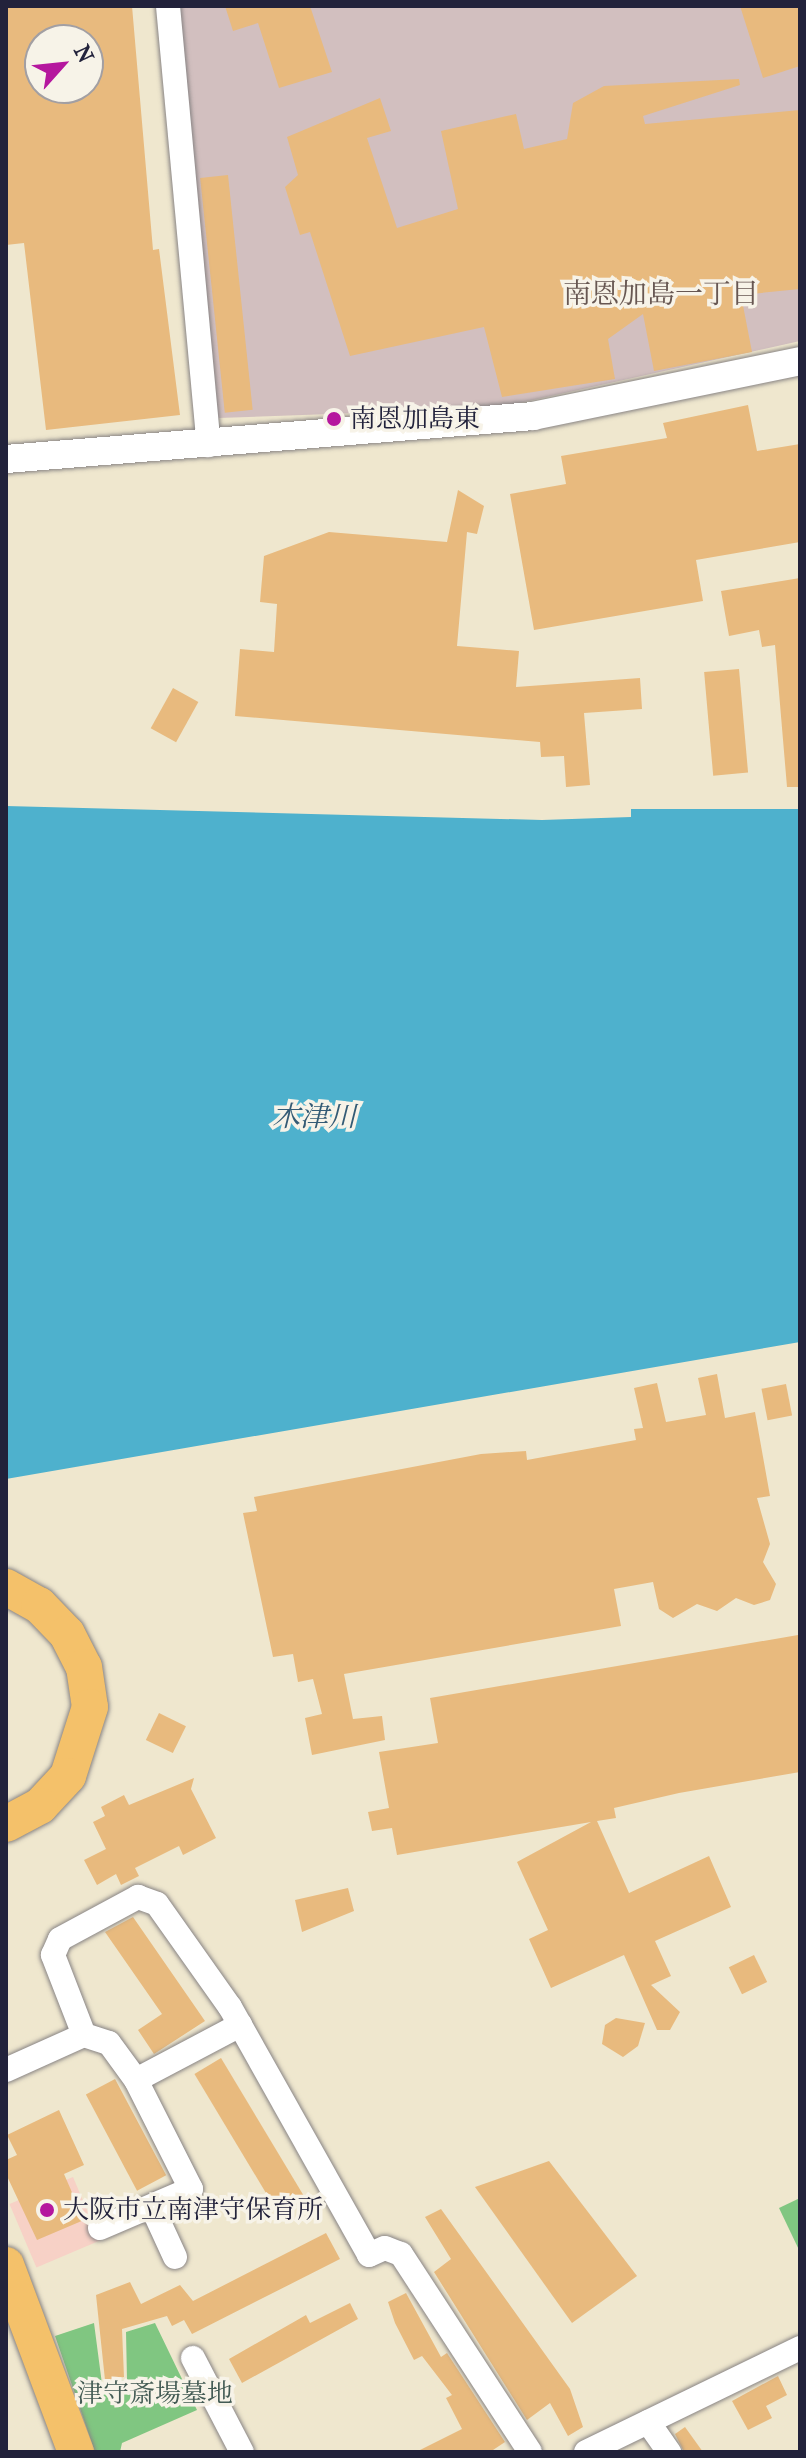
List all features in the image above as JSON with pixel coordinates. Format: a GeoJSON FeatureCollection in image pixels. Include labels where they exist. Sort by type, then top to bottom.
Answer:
{"type":"FeatureCollection","features":[{"type":"Feature","properties":{"kind":"main road"},"geometry":{"type":"LineString","coordinates":[[6,1588],[61,1629],[82,1668],[88,1702],[69,1772],[40,1805],[6,1824]]}},
{"type":"Feature","properties":{"kind":"main road"},"geometry":{"type":"LineString","coordinates":[[6,2265],[76,2452]]}},
{"type":"Feature","properties":{"kind":"street"},"geometry":{"type":"LineString","coordinates":[[168,6],[209,445]]}},
{"type":"Feature","properties":{"kind":"street"},"geometry":{"type":"LineString","coordinates":[[6,459],[209,445],[533,416],[800,361]]}},
{"type":"Feature","properties":{"kind":"street"},"geometry":{"type":"LineString","coordinates":[[84,2035],[54,1949],[64,1935],[138,1897],[162,1909],[240,2025],[369,2255],[385,2248],[401,2254],[530,2452]]}},
{"type":"Feature","properties":{"kind":"street"},"geometry":{"type":"LineString","coordinates":[[136,2080],[240,2025]]}},
{"type":"Feature","properties":{"kind":"street"},"geometry":{"type":"LineString","coordinates":[[6,2070],[84,2035],[109,2043],[136,2080],[190,2183],[187,2193],[100,2228]]}},
{"type":"Feature","properties":{"kind":"street"},"geometry":{"type":"LineString","coordinates":[[152,2207],[175,2257]]}},
{"type":"Feature","properties":{"kind":"street"},"geometry":{"type":"LineString","coordinates":[[586,2452],[800,2348]]}},
{"type":"Feature","properties":{"kind":"street"},"geometry":{"type":"LineString","coordinates":[[193,2358],[242,2452]]}},
{"type":"Feature","properties":{"kind":"street"},"geometry":{"type":"LineString","coordinates":[[648,2422],[669,2452]]}},
{"type":"Feature","properties":{"kind":"shaded area"},"geometry":{"type":"Polygon","coordinates":[[[175,6],[800,6],[800,341],[497,408],[218,418],[175,6]]]}},
{"type":"Feature","properties":{"kind":"shaded area"},"geometry":{"type":"Polygon","coordinates":[[[73,2177],[100,2241],[36,2267],[9,2204],[73,2177]]]}},
{"type":"Feature","properties":{"kind":"green space"},"geometry":{"type":"Polygon","coordinates":[[[800,2198],[800,2252],[779,2208],[800,2198]]]}},
{"type":"Feature","properties":{"kind":"green space","name":"津守斎場墓地"},"geometry":{"type":"Polygon","coordinates":[[[94,2323],[102,2384],[127,2380],[126,2332],[155,2323],[197,2410],[122,2443],[120,2452],[95,2452],[55,2336],[94,2323]]]}},
{"type":"Feature","properties":{"kind":"water","name":"木津川"},"geometry":{"type":"Polygon","coordinates":[[[6,806],[542,820],[631,817],[631,809],[800,809],[800,1342],[6,1479],[6,806]]]}},
{"type":"Feature","properties":{"kind":"building"},"geometry":{"type":"Polygon","coordinates":[[[6,6],[132,6],[153,250],[159,249],[180,415],[46,430],[24,243],[6,245],[6,6]]]}},
{"type":"Feature","properties":{"kind":"building"},"geometry":{"type":"Polygon","coordinates":[[[225,6],[310,6],[332,72],[279,88],[258,23],[233,31],[225,6]]]}},
{"type":"Feature","properties":{"kind":"building"},"geometry":{"type":"Polygon","coordinates":[[[740,6],[800,6],[800,66],[763,78],[740,6]]]}},
{"type":"Feature","properties":{"kind":"building"},"geometry":{"type":"Polygon","coordinates":[[[739,79],[740,85],[643,116],[645,124],[800,110],[800,289],[741,295],[752,352],[654,371],[643,314],[608,339],[615,379],[502,397],[484,327],[350,356],[310,232],[300,235],[285,187],[298,175],[287,137],[380,98],[391,131],[367,138],[397,228],[458,209],[441,131],[516,114],[524,149],[567,139],[573,103],[604,86],[739,79]]]}},
{"type":"Feature","properties":{"kind":"building"},"geometry":{"type":"Polygon","coordinates":[[[228,175],[253,410],[225,413],[200,178],[228,175]]]}},
{"type":"Feature","properties":{"kind":"building"},"geometry":{"type":"Polygon","coordinates":[[[748,405],[757,451],[800,444],[800,542],[696,560],[703,601],[534,630],[510,494],[566,484],[561,456],[667,438],[663,423],[748,405]]]}},
{"type":"Feature","properties":{"kind":"building"},"geometry":{"type":"Polygon","coordinates":[[[458,490],[484,506],[477,534],[467,532],[457,646],[519,651],[516,687],[640,678],[642,709],[584,713],[590,785],[566,787],[564,756],[541,757],[540,742],[235,716],[240,649],[274,652],[277,604],[260,602],[264,556],[329,532],[447,542],[458,490]]]}},
{"type":"Feature","properties":{"kind":"building"},"geometry":{"type":"Polygon","coordinates":[[[800,578],[800,787],[787,787],[775,645],[762,647],[759,630],[729,636],[721,591],[800,578]]]}},
{"type":"Feature","properties":{"kind":"building"},"geometry":{"type":"Polygon","coordinates":[[[739,669],[748,773],[713,776],[704,672],[739,669]]]}},
{"type":"Feature","properties":{"kind":"building"},"geometry":{"type":"Polygon","coordinates":[[[173,688],[198,702],[176,742],[151,728],[173,688]]]}},
{"type":"Feature","properties":{"kind":"building"},"geometry":{"type":"Polygon","coordinates":[[[717,1374],[725,1418],[755,1412],[770,1496],[757,1498],[770,1544],[763,1562],[776,1584],[770,1600],[754,1605],[736,1598],[717,1611],[697,1604],[673,1618],[659,1609],[653,1582],[614,1589],[621,1626],[344,1674],[353,1719],[382,1716],[385,1740],[312,1755],[305,1718],[322,1714],[313,1679],[298,1682],[293,1654],[273,1657],[243,1513],[257,1511],[254,1497],[481,1454],[526,1451],[527,1460],[636,1440],[634,1429],[643,1428],[634,1388],[657,1383],[666,1422],[706,1415],[698,1378],[717,1374]]]}},
{"type":"Feature","properties":{"kind":"building"},"geometry":{"type":"Polygon","coordinates":[[[786,1384],[792,1415],[768,1420],[761,1389],[786,1384]]]}},
{"type":"Feature","properties":{"kind":"building"},"geometry":{"type":"Polygon","coordinates":[[[798,1635],[800,1772],[614,1808],[616,1818],[597,1821],[629,1893],[709,1856],[731,1907],[655,1941],[671,1976],[651,1985],[680,2012],[670,2030],[657,2030],[624,1955],[551,1988],[529,1939],[548,1930],[517,1862],[591,1822],[397,1855],[392,1828],[372,1831],[368,1812],[389,1808],[379,1752],[438,1743],[430,1698],[798,1635]]]}},
{"type":"Feature","properties":{"kind":"building"},"geometry":{"type":"Polygon","coordinates":[[[159,1713],[186,1726],[173,1753],[146,1740],[159,1713]]]}},
{"type":"Feature","properties":{"kind":"building"},"geometry":{"type":"Polygon","coordinates":[[[194,1778],[191,1789],[216,1838],[183,1855],[179,1846],[135,1868],[139,1876],[121,1885],[116,1874],[97,1885],[84,1860],[106,1849],[93,1822],[105,1816],[101,1807],[124,1795],[129,1805],[194,1778]]]}},
{"type":"Feature","properties":{"kind":"building"},"geometry":{"type":"Polygon","coordinates":[[[348,1888],[354,1911],[302,1932],[295,1900],[348,1888]]]}},
{"type":"Feature","properties":{"kind":"building"},"geometry":{"type":"Polygon","coordinates":[[[133,1917],[205,2021],[154,2054],[138,2030],[162,2014],[105,1932],[133,1917]]]}},
{"type":"Feature","properties":{"kind":"building"},"geometry":{"type":"Polygon","coordinates":[[[754,1955],[767,1982],[742,1994],[729,1967],[754,1955]]]}},
{"type":"Feature","properties":{"kind":"building"},"geometry":{"type":"Polygon","coordinates":[[[616,2018],[645,2023],[638,2046],[623,2057],[602,2044],[605,2025],[616,2018]]]}},
{"type":"Feature","properties":{"kind":"building"},"geometry":{"type":"Polygon","coordinates":[[[221,2058],[305,2198],[278,2214],[194,2074],[221,2058]]]}},
{"type":"Feature","properties":{"kind":"building"},"geometry":{"type":"Polygon","coordinates":[[[115,2079],[166,2175],[137,2191],[86,2094],[115,2079]]]}},
{"type":"Feature","properties":{"kind":"building"},"geometry":{"type":"Polygon","coordinates":[[[59,2110],[84,2165],[64,2174],[84,2220],[37,2240],[6,2174],[6,2160],[17,2155],[7,2135],[59,2110]]]}},
{"type":"Feature","properties":{"kind":"building"},"geometry":{"type":"Polygon","coordinates":[[[549,2161],[637,2276],[572,2323],[475,2187],[549,2161]]]}},
{"type":"Feature","properties":{"kind":"building"},"geometry":{"type":"Polygon","coordinates":[[[441,2209],[570,2389],[583,2427],[568,2436],[550,2403],[527,2420],[434,2272],[451,2259],[425,2217],[441,2209]]]}},
{"type":"Feature","properties":{"kind":"building"},"geometry":{"type":"Polygon","coordinates":[[[326,2233],[340,2259],[192,2334],[184,2320],[172,2326],[167,2316],[122,2329],[124,2377],[105,2380],[96,2295],[130,2282],[141,2304],[180,2285],[193,2301],[326,2233]]]}},
{"type":"Feature","properties":{"kind":"building"},"geometry":{"type":"Polygon","coordinates":[[[406,2293],[441,2357],[447,2353],[505,2442],[490,2452],[416,2452],[462,2429],[446,2398],[452,2395],[422,2356],[414,2360],[395,2323],[388,2302],[406,2293]]]}},
{"type":"Feature","properties":{"kind":"building"},"geometry":{"type":"Polygon","coordinates":[[[350,2303],[358,2319],[242,2383],[229,2359],[306,2315],[310,2323],[350,2303]]]}},
{"type":"Feature","properties":{"kind":"building"},"geometry":{"type":"Polygon","coordinates":[[[778,2376],[787,2395],[766,2406],[772,2418],[748,2430],[732,2401],[778,2376]]]}},
{"type":"Feature","properties":{"kind":"building"},"geometry":{"type":"Polygon","coordinates":[[[685,2427],[703,2452],[684,2452],[675,2434],[685,2427]]]}},
{"type":"Feature","properties":{"kind":"place","name":"南恩加島東"},"geometry":{"type":"Point","coordinates":[334,419]}},
{"type":"Feature","properties":{"kind":"place","name":"大阪市立南津守保育所"},"geometry":{"type":"Point","coordinates":[47,2210]}},
{"type":"Feature","properties":{"kind":"district","name":"南恩加島一丁目"},"geometry":{"type":"Point","coordinates":[661,294]}}]}
